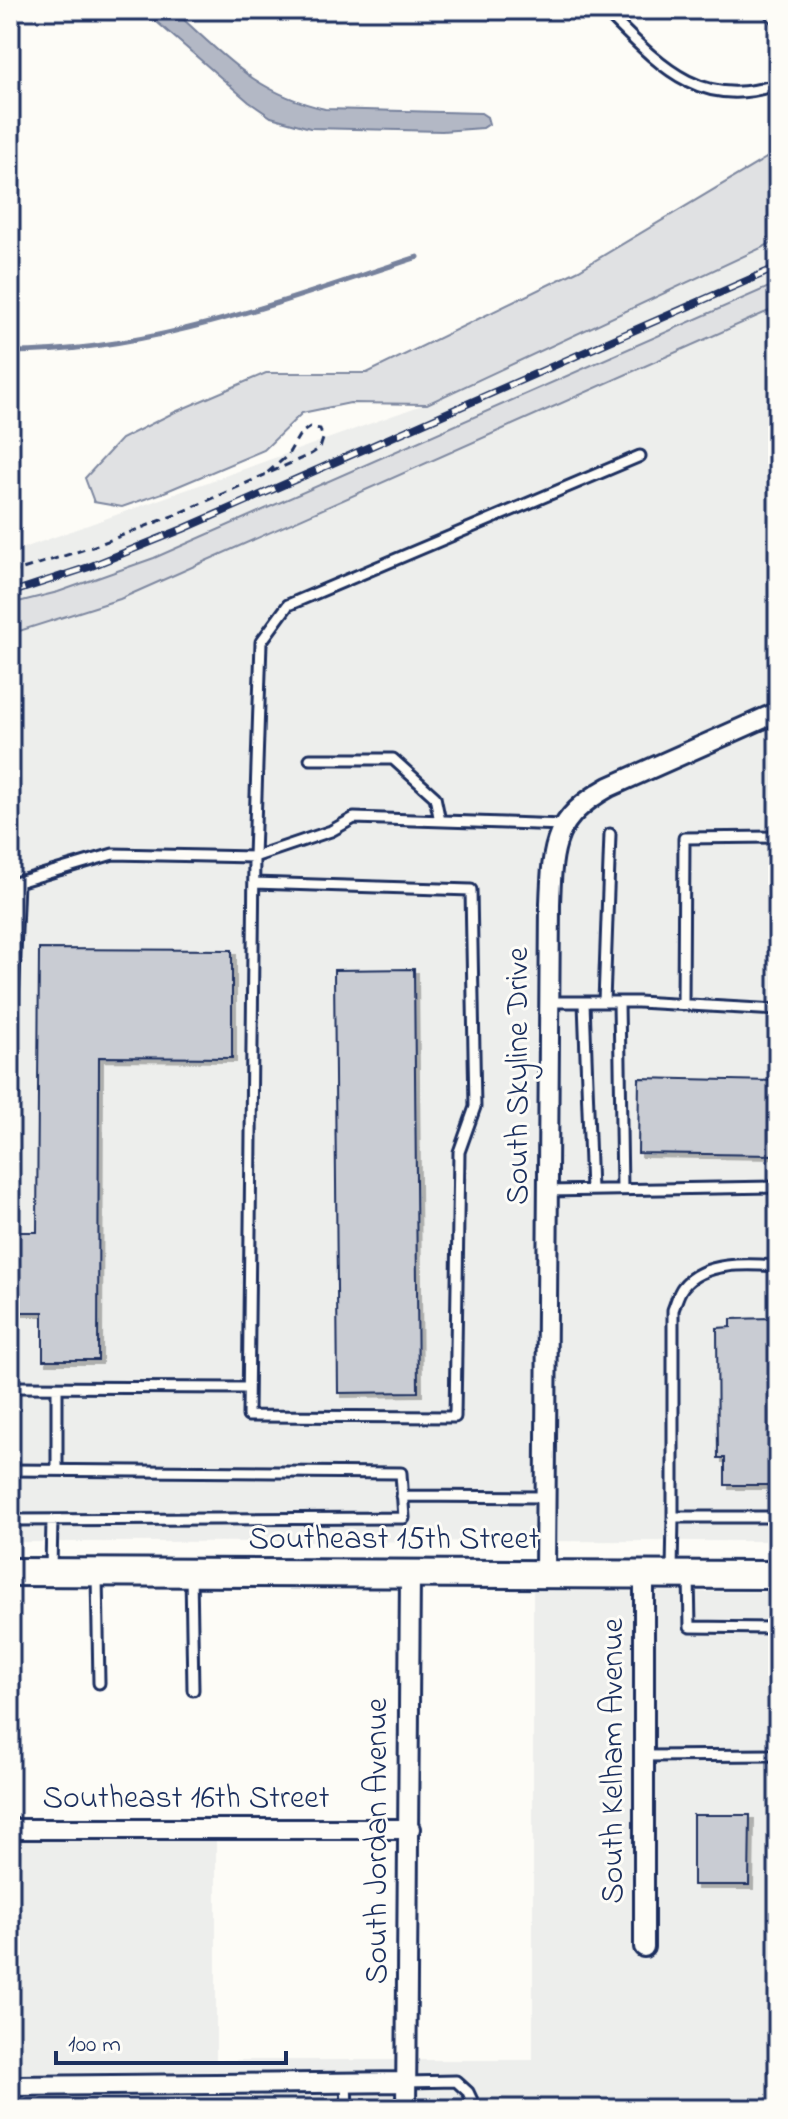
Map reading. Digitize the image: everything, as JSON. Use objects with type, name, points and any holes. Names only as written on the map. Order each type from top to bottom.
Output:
[{"type":"main road","name":"Southeast 15th Street","points":[[10,1572],[778,1575]]},
{"type":"street","name":"South Skyline Drive","points":[[545,1574],[551,870],[556,844],[564,825],[577,808],[609,787],[778,712]]},
{"type":"street","name":"South Jordan Avenue","points":[[406,2109],[410,1574]]},
{"type":"street","name":"South Kelham Avenue","points":[[644,1574],[644,1947]]},
{"type":"street","name":"Southeast 16th Street","points":[[10,1829],[410,1829]]},
{"type":"street","points":[[10,2086],[406,2082]]},
{"type":"lane","points":[[604,10],[655,61],[676,77],[703,89],[734,93],[778,84]]},
{"type":"lane","points":[[767,10],[778,21]]},
{"type":"lane","points":[[254,883],[471,890],[475,1107],[459,1152],[455,1417],[248,1416],[254,857],[261,642],[288,605],[640,456]]},
{"type":"lane","points":[[310,759],[393,759],[435,797],[440,821]]},
{"type":"lane","points":[[10,1076],[18,882],[113,854],[254,857],[331,831],[354,818],[564,825]]},
{"type":"lane","points":[[604,1002],[610,834]]},
{"type":"lane","points":[[683,1005],[684,838],[778,837]]},
{"type":"lane","points":[[550,1002],[619,1002],[778,1010]]},
{"type":"lane","points":[[619,1002],[622,1189]]},
{"type":"lane","points":[[584,1003],[591,1190]]},
{"type":"lane","points":[[548,1191],[778,1187]]},
{"type":"lane","points":[[778,1266],[724,1267],[700,1273],[682,1287],[673,1310],[673,1517],[690,1627],[778,1628]]},
{"type":"lane","points":[[10,1387],[248,1388]]},
{"type":"lane","points":[[57,1388],[57,1470]]},
{"type":"lane","points":[[10,1470],[401,1473],[404,1518],[10,1520]]},
{"type":"lane","points":[[402,1496],[546,1497]]},
{"type":"lane","points":[[673,1517],[778,1517]]},
{"type":"lane","points":[[51,1573],[52,1520]]},
{"type":"lane","points":[[97,1573],[99,1683]]},
{"type":"lane","points":[[191,1573],[193,1690]]},
{"type":"lane","points":[[644,1756],[778,1755]]},
{"type":"lane","points":[[406,2082],[456,2081],[468,2092],[476,2109]]},
{"type":"lane","points":[[346,2082],[347,2109]]},
{"type":"path","points":[[10,573],[92,547],[180,513],[267,473],[320,448],[323,439],[320,429],[310,427],[300,434],[287,456],[267,473]]},
{"type":"shaded area","points":[[143,10],[173,10],[242,71],[301,102],[325,109],[481,113],[487,117],[489,124],[483,128],[442,131],[310,128],[271,117],[249,102]]},
{"type":"shaded area","points":[[778,151],[778,240],[427,404],[350,403],[302,413],[264,450],[122,507],[94,502],[85,478],[121,439],[266,373],[367,373],[579,270]]},
{"type":"shaded area","points":[[778,240],[778,300],[153,558],[58,592],[10,604],[10,553],[436,400]]},
{"type":"shaded area","points":[[778,283],[778,307],[120,599],[10,634],[10,604],[58,592],[154,558]]},
{"type":"shaded area","points":[[778,305],[778,1541],[10,1542],[10,634],[120,599]]},
{"type":"shaded area","points":[[533,1591],[778,1592],[778,2109],[262,2109],[261,2071],[10,2073],[10,1838],[216,1840],[216,2060],[533,2060]]},
{"type":"building","points":[[39,949],[232,950],[232,1058],[99,1057],[98,1360],[43,1360],[43,1312],[16,1312],[17,1232],[37,1232]]},
{"type":"building","points":[[414,969],[418,1392],[338,1393],[334,970]]},
{"type":"building","points":[[639,1078],[778,1081],[778,1155],[638,1153]]},
{"type":"building","points":[[773,1318],[773,1328],[778,1328],[778,1485],[725,1485],[725,1458],[718,1458],[717,1328],[731,1327],[731,1319]]},
{"type":"building","points":[[775,1794],[778,1794],[778,1892],[775,1892]]},
{"type":"building","points":[[693,1815],[750,1815],[749,1885],[693,1885]]},
{"type":"building","points":[[775,1901],[778,1901],[778,1931],[775,1931]]},
{"type":"waterway","points":[[10,352],[63,350],[166,333],[268,306],[418,257]]},
{"type":"railway","points":[[10,593],[89,567],[183,529],[778,267]]}]
